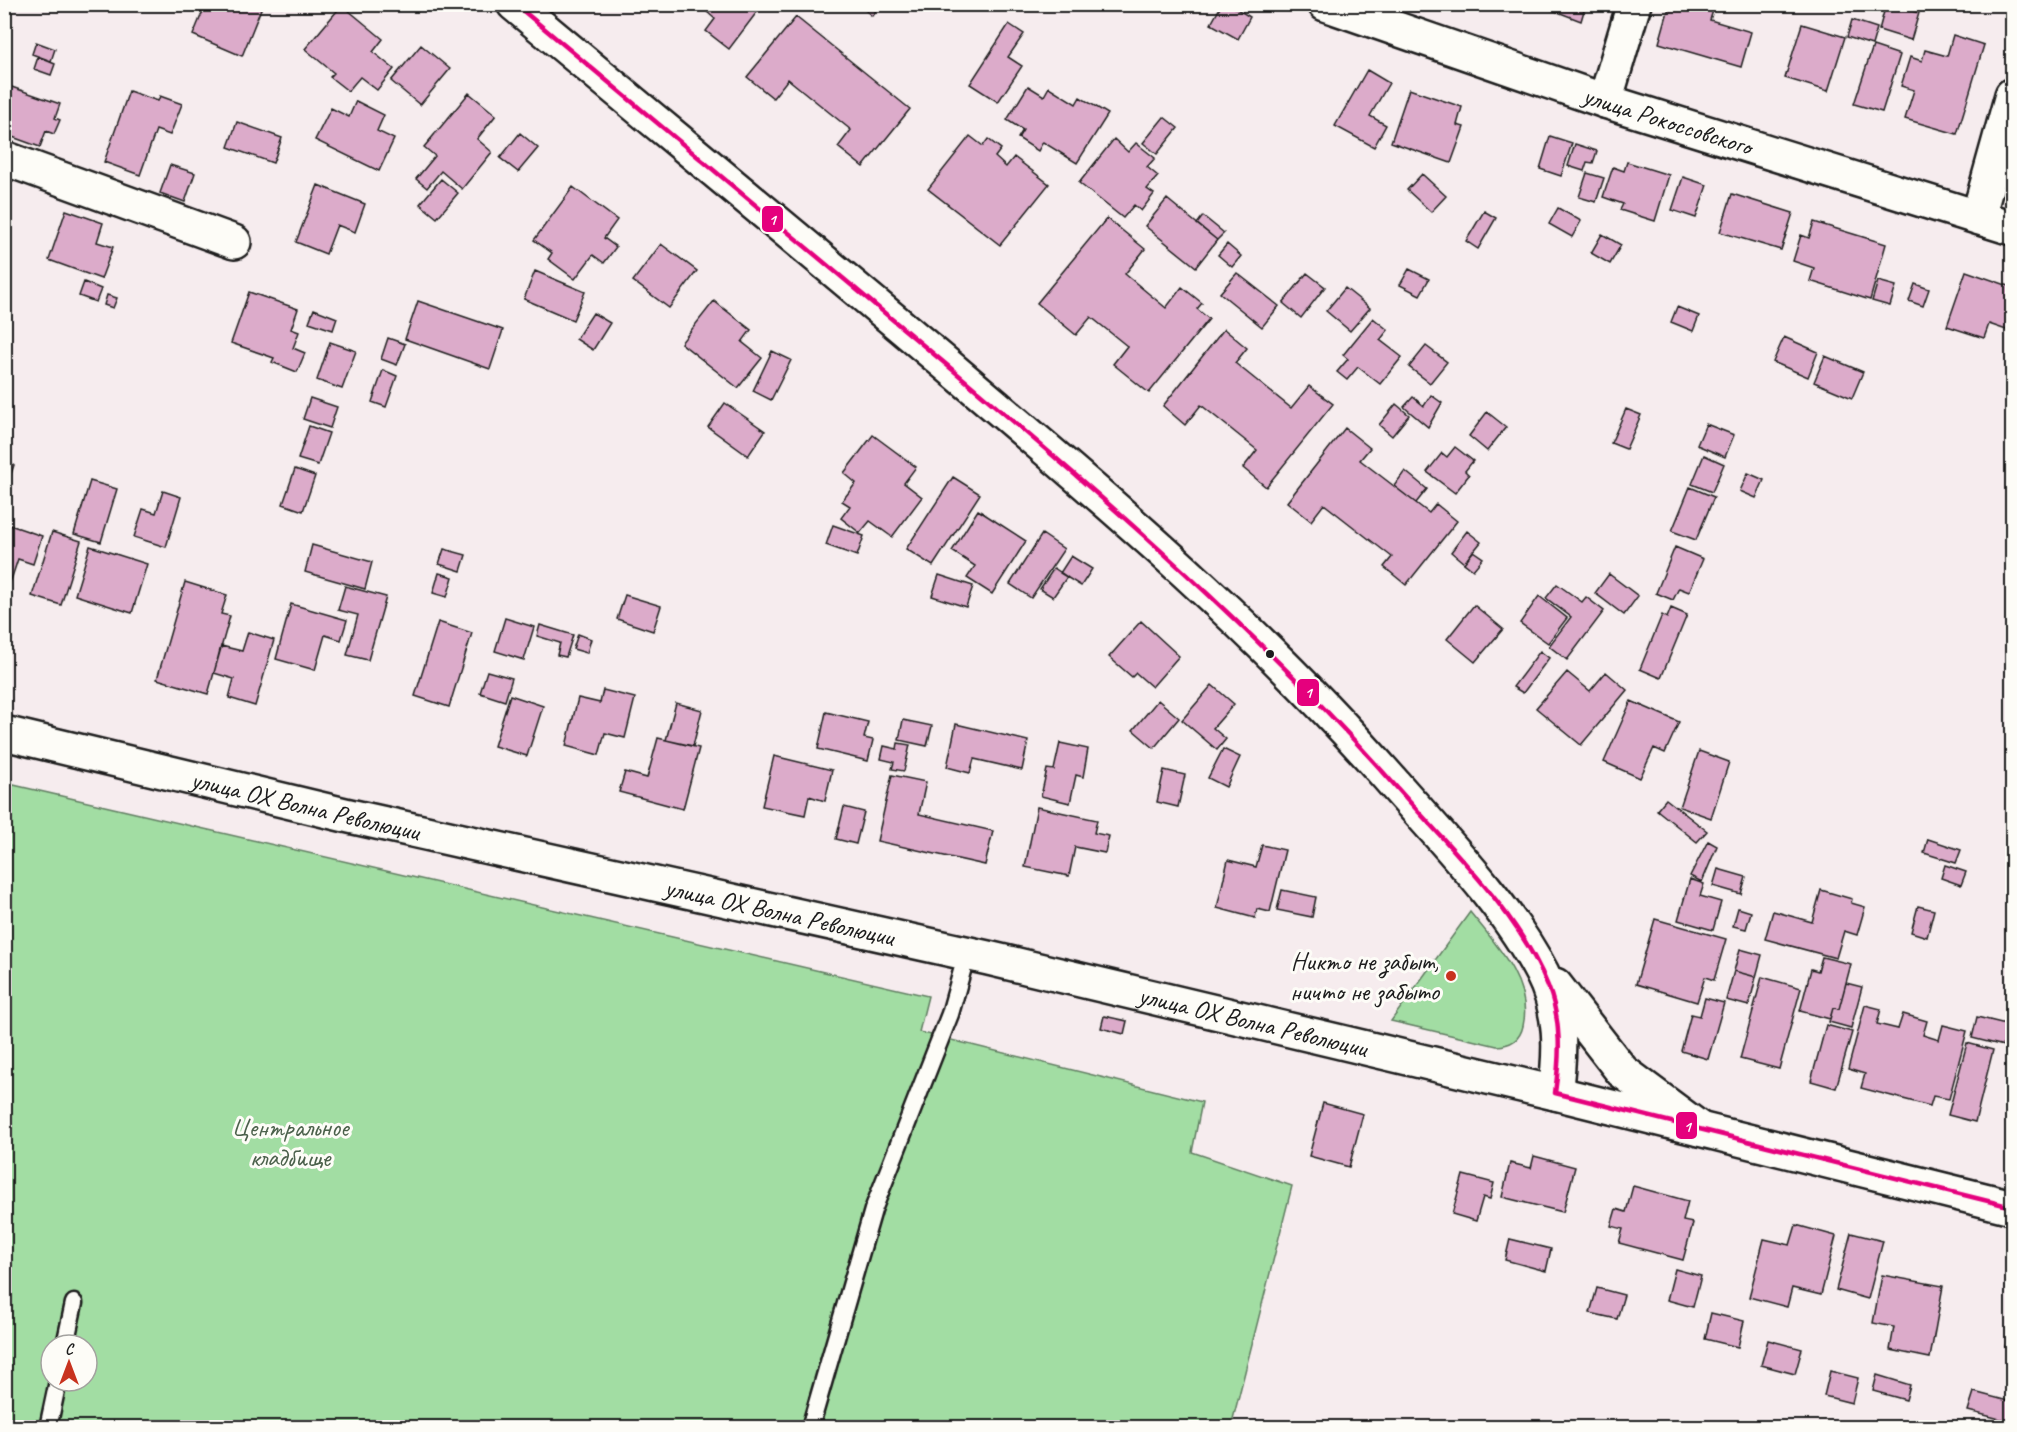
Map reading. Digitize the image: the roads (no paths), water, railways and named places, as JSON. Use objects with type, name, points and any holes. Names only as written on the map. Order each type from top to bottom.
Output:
[{"type":"street","points":[[514,4],[1058,458],[1283,663],[1379,767],[1469,871],[1622,1071],[1702,1130]]},
{"type":"street","name":"улица Рокоссовского","points":[[1325,4],[1605,101],[2013,228]]},
{"type":"street","points":[[1605,101],[1634,4]]},
{"type":"street","points":[[1978,217],[2013,95]]},
{"type":"street","points":[[4,158],[234,242]]},
{"type":"street","name":"улица ОХ Волна Революции","points":[[4,733],[345,815],[967,953],[1556,1093],[2013,1207]]},
{"type":"street","points":[[1524,944],[1542,972],[1556,1009],[1560,1046],[1556,1093]]},
{"type":"lane","points":[[810,1428],[873,1210],[950,1014],[967,953]]},
{"type":"lane","points":[[68,1333],[74,1303]]},
{"type":"lane","points":[[48,1428],[55,1393]]},
{"type":"place","name":"Никто не забыт, ничто не забыто","points":[[1451,976]]},
{"type":"park label","name":"Центральное кладбище","points":[[290,1142]]}]
